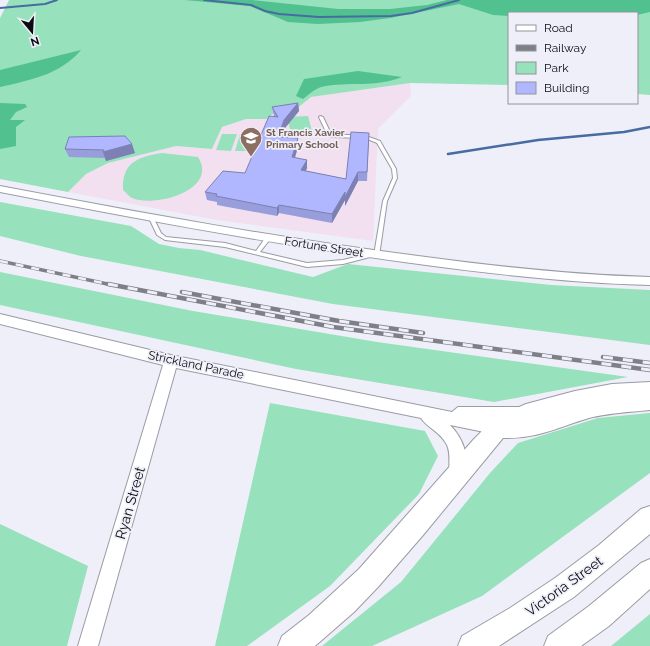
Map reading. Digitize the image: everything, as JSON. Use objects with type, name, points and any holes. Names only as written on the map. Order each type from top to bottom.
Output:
[{"type":"street","name":"Fortune Street","points":[[0,189],[151,218],[375,254],[467,267],[565,278],[650,281]]},
{"type":"street","name":"Strickland Parade","points":[[0,319],[172,361],[499,428],[529,428],[591,409],[650,401]]},
{"type":"street","name":"Ryan Street","points":[[88,646],[172,361]]},
{"type":"street","name":"Strickland Parade","points":[[499,428],[517,417],[601,392],[650,390]]},
{"type":"street","name":"Strickland Parade","points":[[392,406],[474,415],[511,414],[538,410]]},
{"type":"street","points":[[412,410],[434,420],[454,440],[458,451],[459,462],[457,474],[450,485]]},
{"type":"street","points":[[292,646],[352,596],[499,428]]},
{"type":"street","name":"Victoria Street","points":[[472,646],[508,626],[571,584],[650,518]]},
{"type":"street","points":[[558,646],[599,616],[650,572]]},
{"type":"lane","points":[[151,218],[159,234],[165,238],[210,243],[307,265],[343,262],[375,254],[385,201],[395,183],[394,169],[380,142],[366,138],[329,135],[321,117]]},
{"type":"lane","points":[[258,253],[268,238]]},
{"type":"shaded area","name":"St Francis Xavier Primary School","points":[[410,83],[411,96],[378,129],[373,241],[217,220],[68,192],[86,174],[108,163],[176,146],[212,149],[222,127],[246,119],[266,119],[274,113],[296,108],[311,97]]},
{"type":"green space","points":[[9,0],[650,0],[650,95],[638,94],[638,12],[508,12],[508,85],[410,83],[311,97],[296,109],[274,113],[266,119],[246,119],[222,127],[212,149],[176,146],[108,163],[86,174],[68,192],[0,179],[0,18]]},
{"type":"green space","points":[[185,0],[252,0],[338,9],[390,9],[427,5],[447,0],[650,0],[650,12],[638,15],[638,12],[508,12],[508,16],[493,15],[459,4],[390,18],[360,22],[318,24],[288,22],[250,6]]},
{"type":"green space","points":[[81,50],[64,65],[54,71],[33,79],[0,87],[0,70]]},
{"type":"green space","points":[[358,71],[402,77],[382,82],[331,85],[321,87],[303,99],[296,96],[304,79]]},
{"type":"green space","points":[[0,103],[25,104],[27,107],[16,112],[10,120],[25,120],[16,127],[16,146],[0,149]]},
{"type":"green space","points":[[308,116],[312,131],[291,133],[287,117]]},
{"type":"green space","points":[[222,134],[237,134],[231,151],[216,150]]},
{"type":"green space","points":[[240,134],[254,135],[250,151],[235,151]]},
{"type":"green space","points":[[162,153],[198,157],[202,169],[200,179],[182,194],[169,198],[142,200],[131,197],[123,190],[125,173],[129,167],[133,162],[139,159]]},
{"type":"green space","points":[[0,202],[131,226],[159,244],[200,250],[313,277],[348,264],[551,285],[650,290],[650,345],[333,304],[81,256],[0,236]]},
{"type":"green space","points":[[0,272],[193,311],[377,342],[628,377],[494,402],[296,369],[0,305]]},
{"type":"green space","points":[[270,403],[425,431],[438,456],[419,494],[330,586],[247,646],[215,646]]},
{"type":"green space","points":[[650,413],[650,473],[482,596],[372,646],[322,646],[401,582],[490,473],[518,443],[598,418]]},
{"type":"green space","points":[[0,524],[88,566],[67,646],[0,646]]},
{"type":"green space","points":[[650,614],[650,646],[611,646]]},
{"type":"building","points":[[298,103],[284,120],[278,137],[298,138],[292,157],[307,160],[301,170],[346,179],[351,132],[369,133],[367,172],[358,172],[345,197],[345,192],[332,214],[279,205],[277,208],[216,196],[217,194],[205,192],[223,171],[245,173],[269,116],[278,117],[272,107]]},
{"type":"building","points":[[125,136],[132,144],[103,152],[104,150],[65,149],[69,137]]},
{"type":"waterway","points":[[0,8],[45,4],[57,0]]},
{"type":"waterway","points":[[204,0],[251,5],[265,11],[279,14],[319,17],[391,16],[412,13],[459,0]]},
{"type":"waterway","points":[[448,154],[538,140],[624,132],[650,127]]},
{"type":"railway","points":[[0,261],[112,285]]},
{"type":"railway","points":[[108,284],[333,327],[650,370]]},
{"type":"railway","points":[[182,292],[339,321],[423,333]]},
{"type":"railway","points":[[603,357],[650,363]]},
{"type":"place","name":"St Francis Xavier Primary School","points":[[251,158]]}]
